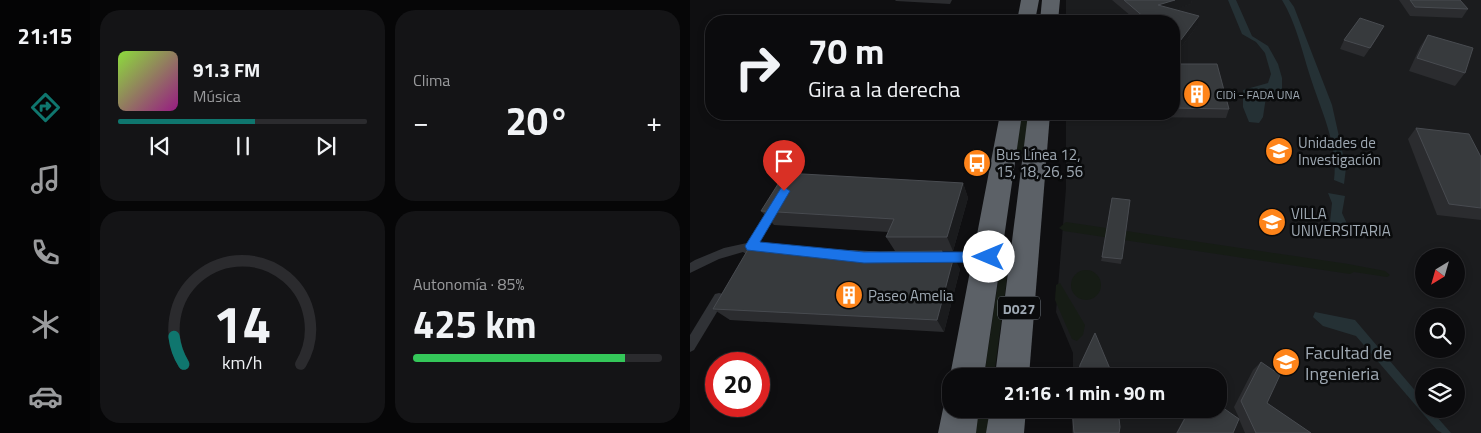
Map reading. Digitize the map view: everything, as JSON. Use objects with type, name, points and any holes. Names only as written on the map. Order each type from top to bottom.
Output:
[{"type":"highway","points":[[1027,15],[1030,0]]},
{"type":"highway","points":[[1050,15],[1051,0]]},
{"type":"highway","points":[[989,257],[994,212],[1010,120]]},
{"type":"highway","name":"D027","points":[[1013,368],[1039,120]]},
{"type":"highway","name":"D027","points":[[968,368],[989,257]]},
{"type":"highway","points":[[957,433],[960,418]]},
{"type":"highway","points":[[1005,433],[1007,418]]},
{"type":"lane","points":[[741,263],[780,199]]},
{"type":"lane","points":[[690,268],[728,251],[751,246],[770,248]]},
{"type":"lane","points":[[931,257],[1022,257],[1021,266],[1024,269]]},
{"type":"lane","points":[[690,346],[725,288]]},
{"type":"shaded area","name":"VILLA UNIVERSITARIA","points":[[1066,0],[1481,0],[1481,433],[1072,433],[1072,418],[1227,418],[1227,368],[1073,368],[1073,353],[1056,312],[1066,188],[1066,120],[1180,120],[1180,15],[1066,15]]},
{"type":"shaded area","points":[[1228,0],[1236,0],[1252,36],[1268,46],[1278,64],[1282,78],[1282,92],[1266,97],[1263,117],[1259,123],[1249,122],[1243,107],[1243,90],[1268,83],[1271,74],[1265,53],[1256,42],[1242,34]]},
{"type":"shaded area","points":[[1282,0],[1289,0],[1294,7],[1332,105],[1346,168],[1344,184],[1334,180],[1334,154],[1328,127],[1295,28]]},
{"type":"shaded area","points":[[1020,120],[1028,120],[1023,159],[1017,161],[1015,159]]},
{"type":"shaded area","points":[[1328,193],[1345,196],[1342,213],[1348,226],[1330,222],[1332,203]]},
{"type":"shaded area","points":[[1066,222],[1348,264],[1385,271],[1390,275],[1387,277],[1354,272],[1350,274],[1064,231],[1059,228]]},
{"type":"shaded area","points":[[1002,255],[1010,255],[995,368],[985,368]]},
{"type":"shaded area","points":[[1086,270],[1097,274],[1101,285],[1097,296],[1086,300],[1075,296],[1071,285],[1075,274]]},
{"type":"shaded area","points":[[1060,283],[1085,325],[1083,335],[1077,341],[1072,339],[1055,300],[1056,285]]},
{"type":"shaded area","points":[[1315,312],[1355,320],[1415,390],[1415,404],[1356,336],[1323,326],[1313,317]]},
{"type":"shaded area","points":[[978,418],[989,418],[987,433],[975,433]]},
{"type":"shaded area","points":[[1427,418],[1438,418],[1451,433],[1442,433]]},
{"type":"building","points":[[1124,0],[1175,0],[1158,5],[1199,16],[1180,41],[1180,15],[1142,15]]},
{"type":"building","points":[[1410,0],[1460,0],[1468,9],[1415,7]]},
{"type":"building","points":[[1360,18],[1384,26],[1370,48],[1344,40]]},
{"type":"building","points":[[1428,35],[1473,48],[1465,73],[1417,58]]},
{"type":"building","name":"CIDi - FADA UNA","points":[[1180,64],[1217,64],[1229,109],[1180,108]]},
{"type":"building","points":[[1416,128],[1469,134],[1481,157],[1481,208],[1449,204]]},
{"type":"building","name":"Paseo Amelia","points":[[785,173],[963,183],[947,237],[886,237],[894,219],[761,211]]},
{"type":"building","points":[[1112,198],[1130,200],[1122,259],[1102,257]]},
{"type":"building","name":"Paseo Amelia","points":[[750,246],[880,252],[942,251],[941,255],[954,256],[937,320],[713,309]]},
{"type":"building","points":[[1095,333],[1110,368],[1079,368]]},
{"type":"building","points":[[1261,362],[1280,375],[1267,403],[1311,433],[1256,433],[1241,401]]},
{"type":"building","points":[[1227,411],[1239,419],[1233,433],[1177,433],[1185,418],[1227,418]]},
{"type":"building","points":[[1073,418],[1119,418],[1119,433],[1074,433]]},
{"type":"place","name":"CIDi - FADA UNA","points":[[1197,94]]},
{"type":"place","name":"Unidades de Investigación","points":[[1279,151]]},
{"type":"place","name":"Bus Línea 12, 15, 18, 26, 56","points":[[977,163]]},
{"type":"place","name":"VILLA UNIVERSITARIA","points":[[1272,222]]},
{"type":"place","name":"Paseo Amelia","points":[[849,295]]},
{"type":"place","name":"Facultad de Ingenieria","points":[[1286,362]]},
{"type":"route","points":[[784,191],[751,246],[864,258],[989,257]]}]
